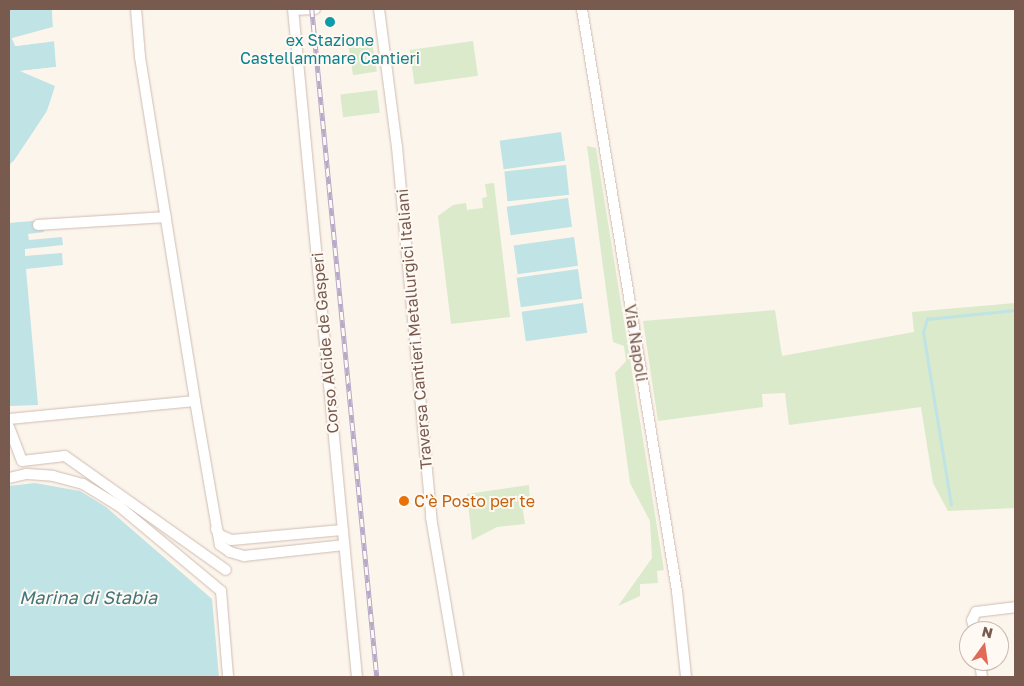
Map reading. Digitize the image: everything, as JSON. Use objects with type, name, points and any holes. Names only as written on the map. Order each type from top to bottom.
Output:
[{"type":"street","points":[[136,9],[166,217],[215,526],[220,545],[230,552],[244,556],[344,545]]},
{"type":"street","points":[[293,9],[315,9]]},
{"type":"street","name":"Corso Alcide de Gasperi","points":[[293,9],[357,677]]},
{"type":"street","name":"Traversa Cantieri Metallurgici Italiani","points":[[379,9],[397,147],[431,517],[458,677]]},
{"type":"street","name":"Via Napoli","points":[[582,9],[677,590],[686,677]]},
{"type":"street","points":[[38,225],[166,217]]},
{"type":"street","points":[[9,419],[195,401]]},
{"type":"street","points":[[9,427],[22,461],[65,456],[226,570]]},
{"type":"street","points":[[9,478],[27,474],[44,475],[82,484],[119,506],[220,591],[228,677]]},
{"type":"street","points":[[215,526],[220,536],[231,540],[343,530]]},
{"type":"street","points":[[305,534],[307,549]]},
{"type":"street","points":[[263,538],[263,553]]},
{"type":"street","points":[[972,621],[976,612],[1015,607]]},
{"type":"green space","points":[[371,35],[377,72],[353,75],[347,39]]},
{"type":"green space","points":[[473,41],[478,76],[414,85],[410,50]]},
{"type":"green space","points":[[377,90],[380,113],[343,117],[340,95]]},
{"type":"green space","points":[[587,146],[596,148],[664,570],[657,571],[658,583],[640,584],[640,596],[618,606],[652,558],[650,521],[630,483],[615,373],[626,361],[624,346],[613,342]]},
{"type":"green space","points":[[494,183],[510,317],[451,324],[438,216],[453,205],[466,203],[467,210],[483,208],[482,198],[487,197],[485,184]]},
{"type":"green space","points":[[1015,303],[1015,508],[948,511],[933,483],[921,407],[789,425],[785,393],[762,394],[763,407],[658,421],[643,321],[775,310],[782,356],[914,332],[912,312]]},
{"type":"green space","points":[[529,485],[530,504],[522,505],[525,524],[497,527],[472,540],[467,494]]},
{"type":"water","points":[[9,9],[52,9],[53,27],[12,39],[16,46],[54,41],[56,67],[21,71],[56,86],[47,111],[18,157],[9,165]]},
{"type":"water","points":[[561,132],[565,161],[504,169],[500,141]]},
{"type":"water","points":[[566,165],[569,195],[507,201],[504,171]]},
{"type":"water","points":[[568,198],[572,227],[511,235],[507,207]]},
{"type":"water","points":[[43,220],[44,232],[28,234],[29,240],[62,237],[63,245],[25,249],[25,256],[62,253],[63,265],[26,269],[38,405],[9,406],[9,223]]},
{"type":"water","points":[[574,237],[578,266],[518,274],[514,245]]},
{"type":"water","points":[[578,269],[582,299],[521,307],[517,278]]},
{"type":"water","points":[[583,303],[587,333],[526,341],[522,312]]},
{"type":"water","name":"Marina di Stabia","points":[[35,483],[80,491],[106,507],[212,599],[219,677],[9,677],[9,486]]},
{"type":"pier","points":[[52,9],[55,29],[15,40],[17,43],[57,41],[15,46],[12,38],[53,27]]},
{"type":"pier","points":[[59,67],[29,73],[58,86],[49,113],[20,159],[9,168],[47,111],[55,86],[20,71]]},
{"type":"waterway","points":[[951,505],[923,332],[927,319],[1015,310]]},
{"type":"railway","points":[[312,9],[377,677]]},
{"type":"place","name":"ex Stazione Castellammare Cantieri","points":[[330,22]]},
{"type":"place","name":"C'è Posto per te","points":[[404,501]]}]
